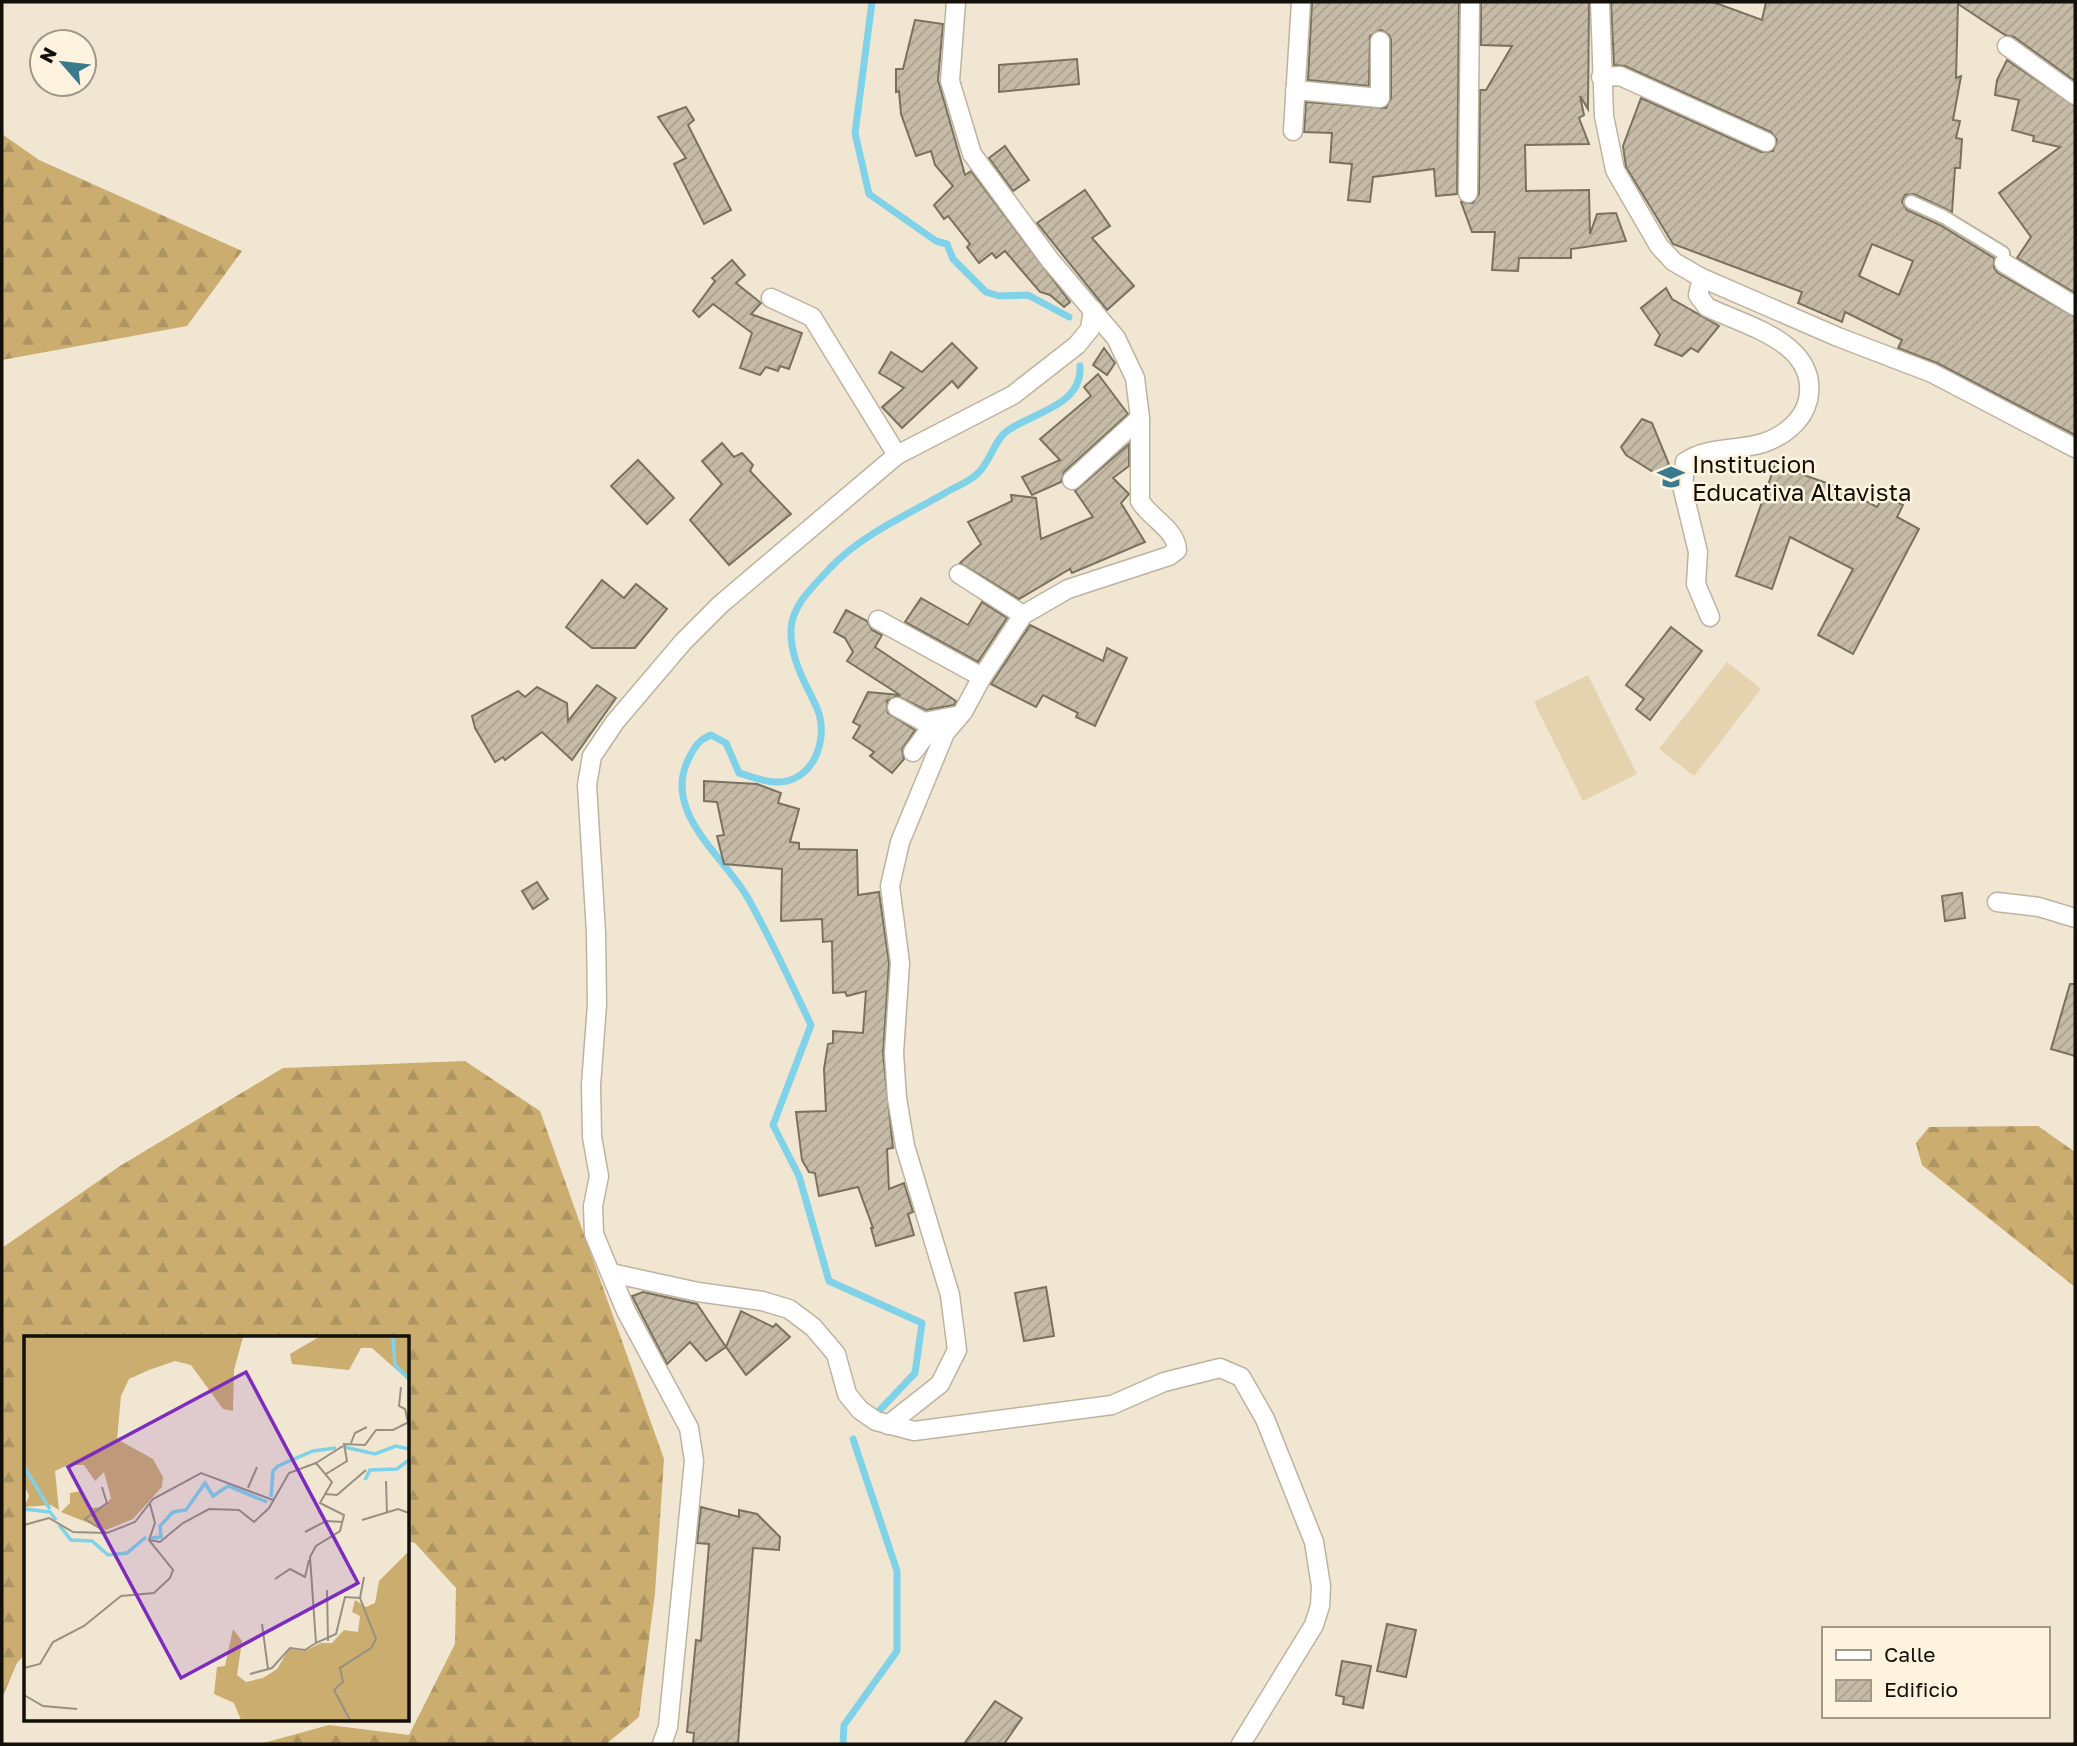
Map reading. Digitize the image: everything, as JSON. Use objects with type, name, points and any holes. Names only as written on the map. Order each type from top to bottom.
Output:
[{"type":"street","points":[[888,1425],[940,1384],[957,1350],[950,1295],[905,1146],[897,1098],[894,1053],[900,963],[890,887],[900,842],[945,733],[960,715],[1023,615],[1068,589],[1169,556],[1177,550],[1173,536],[1140,501],[1140,418],[1135,378],[1116,338],[1050,260],[972,154],[950,81],[956,2]]},
{"type":"street","points":[[1293,131],[1301,2]]},
{"type":"street","points":[[1468,193],[1470,2]]},
{"type":"street","points":[[1600,2],[1604,116],[1615,170],[1659,246],[1674,262],[1702,278],[1838,337],[1932,373],[2075,447]]},
{"type":"street","points":[[1295,90],[1380,98],[1380,41]]},
{"type":"street","points":[[2007,46],[2075,95]]},
{"type":"street","points":[[1601,77],[1620,76],[1766,142]]},
{"type":"street","points":[[1911,202],[1944,217],[2075,306]]},
{"type":"street","points":[[1702,278],[1698,295],[1707,307],[1790,347],[1804,362],[1810,382],[1805,409],[1785,432],[1761,444],[1704,453],[1685,462],[1683,490],[1698,552],[1696,584],[1710,617]]},
{"type":"street","points":[[771,298],[812,317],[897,456]]},
{"type":"street","points":[[662,1744],[669,1713],[694,1461],[689,1429],[626,1311],[594,1234],[593,1206],[599,1176],[592,1138],[591,1084],[597,1004],[587,785],[592,756],[615,722],[683,642],[721,604],[897,456],[1013,395],[1084,338],[1093,310]]},
{"type":"street","points":[[1072,480],[1140,418]]},
{"type":"street","points":[[959,574],[1023,615]]},
{"type":"street","points":[[878,620],[982,677]]},
{"type":"street","points":[[897,707],[924,722],[960,715]]},
{"type":"street","points":[[913,752],[937,720]]},
{"type":"street","points":[[1997,902],[2052,910],[2075,918]]},
{"type":"street","points":[[611,1273],[698,1292],[762,1301],[789,1309],[813,1327],[836,1354],[847,1394],[860,1410],[888,1425],[914,1431],[1112,1405],[1164,1382],[1220,1368],[1241,1377],[1265,1419],[1314,1542],[1321,1586],[1320,1605],[1314,1625],[1241,1744]]},
{"type":"green space","points":[[2,134],[39,160],[242,251],[187,326],[2,360]]},
{"type":"green space","points":[[465,1061],[540,1111],[664,1459],[655,1593],[639,1717],[606,1744],[260,1744],[329,1725],[409,1735],[455,1644],[456,1588],[415,1543],[410,1542],[410,1336],[24,1336],[24,1655],[17,1663],[2,1698],[2,1248],[120,1166],[283,1068]]},
{"type":"green space","points":[[2038,1126],[2075,1152],[2075,1287],[1922,1165],[1916,1143],[1929,1127]]},
{"type":"shaded area","points":[[1727,662],[1761,689],[1694,776],[1659,749]]},
{"type":"shaded area","points":[[1588,675],[1637,774],[1583,801],[1534,702]]},
{"type":"building","points":[[1312,2],[1459,2],[1457,194],[1436,196],[1434,169],[1373,177],[1370,202],[1348,200],[1352,164],[1330,162],[1332,133],[1304,132],[1306,102],[1386,108],[1391,98],[1391,40],[1389,35],[1381,30],[1370,36],[1369,86],[1308,80]]},
{"type":"building","points":[[1481,2],[1589,2],[1588,109],[1580,96],[1584,115],[1579,118],[1589,144],[1525,145],[1526,191],[1589,190],[1590,234],[1597,214],[1616,213],[1626,241],[1571,249],[1571,258],[1519,258],[1518,271],[1492,270],[1495,232],[1472,232],[1461,202],[1473,203],[1479,194],[1480,90],[1486,90],[1512,46],[1481,45]]},
{"type":"building","points":[[1611,2],[1713,2],[1762,20],[1766,2],[2075,2],[2075,81],[2014,37],[2005,35],[1958,4],[1956,78],[1961,76],[1953,120],[1960,121],[1956,138],[1962,139],[1960,168],[1955,168],[1952,212],[1914,194],[1905,195],[1902,202],[1907,210],[1940,225],[1994,258],[1994,268],[1998,273],[2075,317],[2075,435],[1937,363],[1898,348],[1902,340],[1845,312],[1842,322],[1798,303],[1802,292],[1673,244],[1626,167],[1623,146],[1641,98],[1761,152],[1773,151],[1777,140],[1771,132],[1625,66],[1614,65]],"holes":[[[1872,244],[1913,261],[1899,295],[1859,276]]]},
{"type":"building","points":[[915,20],[943,24],[938,80],[965,175],[971,171],[1070,302],[1064,307],[1050,295],[1040,292],[1005,251],[996,258],[992,253],[979,263],[967,247],[970,244],[948,216],[944,219],[934,205],[953,186],[935,165],[931,151],[916,156],[901,114],[899,91],[896,92],[896,69],[903,69]]},
{"type":"building","points":[[1077,59],[1079,84],[999,92],[999,65]]},
{"type":"building","points":[[2007,60],[2075,106],[2075,293],[2017,258],[2031,237],[1999,193],[2060,147],[2033,141],[2034,136],[2012,130],[2019,100],[1995,95],[1997,80]]},
{"type":"building","points":[[686,107],[694,120],[688,125],[731,210],[704,224],[674,164],[686,158],[658,117]]},
{"type":"building","points":[[1005,146],[1029,180],[1013,191],[989,158]]},
{"type":"building","points":[[1085,190],[1110,226],[1092,238],[1134,286],[1107,310],[1037,223]]},
{"type":"building","points":[[732,260],[745,275],[736,283],[761,303],[751,314],[802,333],[789,369],[780,366],[778,371],[766,367],[760,375],[740,368],[752,333],[713,304],[699,317],[693,311],[715,281],[712,278]]},
{"type":"building","points":[[1666,288],[1672,299],[1719,326],[1698,352],[1691,348],[1682,356],[1655,345],[1660,335],[1641,308]]},
{"type":"building","points":[[952,343],[977,368],[958,388],[952,381],[902,428],[882,407],[904,388],[879,373],[891,352],[922,372]]},
{"type":"building","points":[[1104,348],[1115,363],[1107,375],[1093,365]]},
{"type":"building","points":[[1098,374],[1128,414],[1064,472],[1061,482],[1032,495],[1022,477],[1060,460],[1040,439],[1091,396],[1084,387]]},
{"type":"building","points":[[1642,419],[1652,423],[1673,474],[1658,475],[1626,455],[1621,447]]},
{"type":"building","points":[[722,443],[734,457],[742,453],[753,465],[750,471],[791,514],[729,565],[690,520],[722,484],[702,461]]},
{"type":"building","points":[[1129,444],[1129,466],[1113,478],[1129,494],[1121,503],[1145,542],[1072,573],[1070,569],[1019,599],[960,563],[981,544],[968,522],[1012,501],[1011,495],[1036,498],[1041,539],[1093,517],[1075,491]]},
{"type":"building","points":[[638,460],[674,498],[647,524],[611,486]]},
{"type":"building","points":[[1775,465],[1838,487],[1877,507],[1884,495],[1903,505],[1897,517],[1919,529],[1853,654],[1818,635],[1853,569],[1790,537],[1772,589],[1736,576]]},
{"type":"building","points":[[602,580],[624,598],[636,584],[667,609],[635,648],[592,648],[566,627]]},
{"type":"building","points":[[921,598],[968,625],[982,602],[1007,618],[978,662],[905,622]]},
{"type":"building","points":[[846,610],[867,621],[872,630],[882,635],[875,647],[956,701],[954,705],[926,710],[897,696],[887,701],[888,713],[915,730],[902,750],[904,759],[892,773],[870,756],[874,752],[853,738],[860,726],[853,722],[868,692],[900,695],[847,661],[853,652],[845,638],[834,632]]},
{"type":"building","points":[[1030,625],[1103,661],[1107,648],[1127,658],[1095,726],[1076,717],[1078,713],[1043,695],[1036,707],[991,684]]},
{"type":"building","points":[[1671,627],[1702,651],[1650,720],[1636,709],[1644,699],[1626,685]]},
{"type":"building","points":[[597,685],[616,698],[572,760],[542,732],[505,760],[503,757],[495,762],[475,728],[472,716],[518,691],[525,697],[537,687],[567,703],[568,721]]},
{"type":"building","points":[[704,781],[757,784],[781,793],[778,803],[799,809],[790,842],[799,843],[799,849],[857,850],[858,895],[879,892],[889,963],[883,1054],[893,1148],[887,1149],[889,1189],[904,1183],[913,1212],[908,1214],[914,1235],[876,1246],[873,1228],[858,1187],[819,1196],[815,1173],[809,1172],[802,1160],[796,1112],[826,1111],[824,1069],[828,1044],[833,1043],[833,1031],[863,1033],[866,991],[847,996],[845,992],[833,993],[832,941],[823,942],[822,919],[781,921],[782,869],[724,864],[717,836],[724,835],[717,802],[704,801]]},
{"type":"building","points":[[537,882],[548,899],[533,909],[522,891]]},
{"type":"building","points":[[1962,893],[1965,918],[1945,921],[1942,896]]},
{"type":"building","points":[[2070,984],[2075,984],[2075,1056],[2051,1049]]},
{"type":"building","points":[[1046,1287],[1054,1336],[1024,1341],[1015,1293]]},
{"type":"building","points":[[643,1292],[697,1304],[726,1347],[706,1361],[690,1342],[667,1364],[632,1296]]},
{"type":"building","points":[[741,1311],[773,1327],[776,1324],[790,1337],[746,1375],[726,1347]]},
{"type":"building","points":[[701,1507],[739,1517],[739,1510],[757,1514],[780,1537],[779,1550],[753,1548],[738,1744],[693,1744],[694,1733],[687,1732],[696,1640],[701,1641],[709,1544],[697,1543]]},
{"type":"building","points":[[1387,1624],[1416,1630],[1406,1677],[1377,1671]]},
{"type":"building","points":[[1342,1661],[1371,1666],[1363,1708],[1343,1704],[1344,1697],[1336,1695]]},
{"type":"building","points":[[995,1701],[1022,1718],[1004,1744],[964,1744]]},
{"type":"waterway","points":[[872,2],[855,133],[869,194],[936,241],[947,244],[953,259],[986,292],[999,296],[1028,295],[1069,317]]},
{"type":"waterway","points":[[879,1411],[915,1373],[922,1323],[829,1281],[799,1176],[773,1125],[811,1025],[749,900],[699,833],[689,815],[683,796],[683,777],[696,746],[711,735],[726,743],[739,773],[775,782],[788,781],[808,768],[815,757],[821,733],[817,708],[799,670],[791,640],[793,620],[800,603],[830,568],[856,545],[974,477],[1007,431],[1055,406],[1074,390],[1079,379],[1080,366]]},
{"type":"waterway","points":[[843,1744],[844,1725],[897,1651],[897,1571],[853,1439]]},
{"type":"place","name":"Institucion Educativa Altavista","points":[[1671,477]]}]
